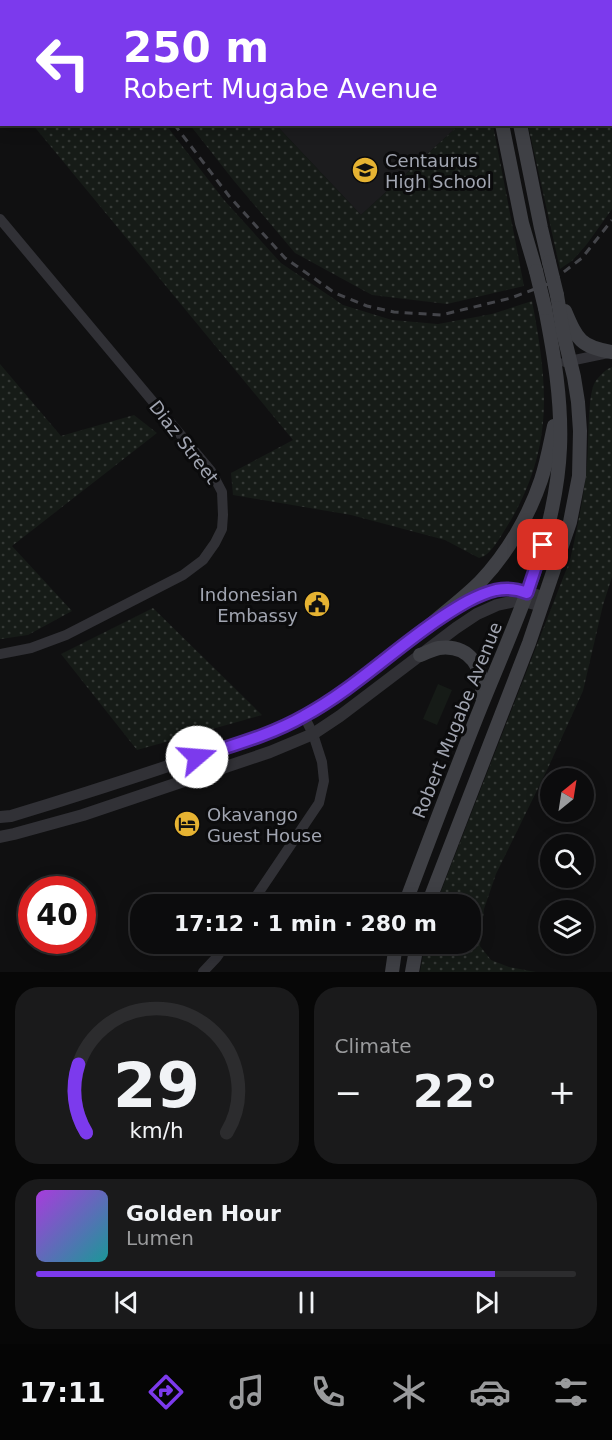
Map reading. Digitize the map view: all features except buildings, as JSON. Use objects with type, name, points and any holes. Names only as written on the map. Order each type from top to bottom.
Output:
[{"type":"main road","name":"Robert Mugabe Avenue","points":[[409,894],[481,705],[526,597],[543,545],[555,495],[560,447],[560,406],[555,364],[545,308],[522,223],[502,126]]},
{"type":"main road","name":"Robert Mugabe Avenue","points":[[432,894],[529,643],[570,522],[579,476],[578,402],[558,297],[520,126]]},
{"type":"main road","points":[[558,297],[580,340],[593,348],[612,352]]},
{"type":"main road","points":[[428,627],[480,582],[516,533],[541,481],[560,406]]},
{"type":"main road","points":[[420,655],[438,648],[455,649],[467,654],[482,674],[481,705]]},
{"type":"main road","points":[[392,972],[395,954]]},
{"type":"main road","points":[[412,972],[415,954]]},
{"type":"street","name":"Diaz Street","points":[[0,219],[211,471],[222,492],[223,515],[222,529],[215,543],[203,560],[183,575],[66,635],[31,648],[0,654]]},
{"type":"street","points":[[555,364],[612,352]]},
{"type":"street","points":[[0,818],[104,788],[285,726],[331,700],[428,627],[466,602],[487,593],[513,589],[526,597],[543,602]]},
{"type":"street","points":[[0,837],[83,815],[138,795],[248,761],[313,734],[467,620],[501,603],[526,597]]},
{"type":"street","points":[[258,894],[319,803],[324,781],[322,762],[313,734],[304,716]]},
{"type":"street","points":[[203,972],[219,954]]},
{"type":"shaded area","points":[[34,126],[167,126],[224,200],[281,263],[343,305],[392,320],[438,324],[492,314],[532,301],[544,387],[541,440],[535,466],[525,492],[497,543],[485,555],[479,558],[445,540],[351,515],[233,495],[231,473],[293,440]]},
{"type":"shaded area","points":[[191,126],[277,126],[361,215],[458,126],[493,126],[524,286],[447,304],[372,295],[295,253]]},
{"type":"shaded area","name":"Centaurus High School","points":[[277,126],[458,126],[361,215]]},
{"type":"shaded area","points":[[528,126],[612,126],[612,209],[587,244],[573,260],[560,269]]},
{"type":"shaded area","points":[[0,364],[61,436],[134,415],[157,433],[12,546],[72,611],[28,635],[1,639],[0,639]]},
{"type":"shaded area","points":[[612,367],[612,577],[603,605],[583,691],[548,768],[540,768],[540,784],[496,874],[484,909],[481,937],[481,894],[440,894],[570,560],[586,476],[592,389],[598,377]]},
{"type":"shaded area","points":[[153,608],[262,715],[137,750],[61,654]]},
{"type":"shaded area","points":[[438,684],[452,690],[437,725],[423,719]]},
{"type":"shaded area","points":[[481,947],[491,960],[509,967],[536,972],[420,972],[423,954],[481,954]]},
{"type":"railway","points":[[176,126],[229,196],[285,258],[335,293],[367,306],[394,312],[441,315],[511,298],[548,284],[582,258],[612,220]]},
{"type":"place","name":"Centaurus High School","points":[[365,170]]},
{"type":"place","name":"Indonesian Embassy","points":[[317,604]]},
{"type":"place","name":"Okavango Guest House","points":[[187,824]]},
{"type":"route","points":[[197,757],[285,726],[304,716],[331,700],[428,627],[466,602],[497,590],[513,589],[527,593],[543,545]]}]
